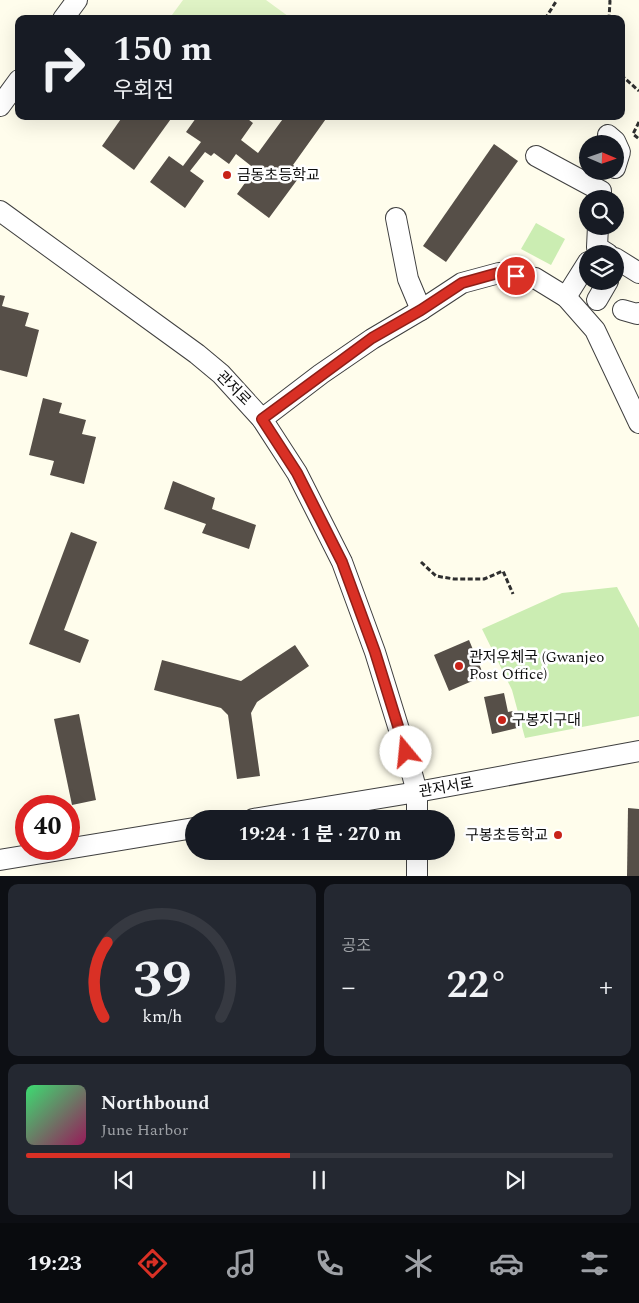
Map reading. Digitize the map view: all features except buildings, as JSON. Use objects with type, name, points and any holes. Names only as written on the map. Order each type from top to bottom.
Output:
[{"type":"street","points":[[66,15],[77,0]]},
{"type":"street","points":[[0,106],[15,85]]},
{"type":"street","points":[[536,156],[593,190]]},
{"type":"street","name":"관저로","points":[[0,211],[197,354],[221,374],[262,419],[297,473],[342,562],[375,652],[417,792],[417,810]]},
{"type":"street","points":[[396,218],[408,279],[421,310]]},
{"type":"street","points":[[624,266],[639,273]]},
{"type":"street","points":[[262,419],[372,338],[421,310],[462,283],[498,273],[535,278],[566,297],[595,330],[639,423]]},
{"type":"street","points":[[566,297],[579,284]]},
{"type":"street","points":[[598,300],[603,290]]},
{"type":"street","name":"관저서로","points":[[308,810],[639,751]]},
{"type":"street","points":[[0,860],[185,829]]},
{"type":"street","points":[[417,860],[417,876]]},
{"type":"path","points":[[548,15],[557,0]]},
{"type":"path","points":[[609,0],[609,15]]},
{"type":"path","points":[[625,79],[639,91]]},
{"type":"path","points":[[639,122],[633,134],[639,139]]},
{"type":"path","points":[[421,562],[436,576],[454,579],[484,579],[503,571],[512,594]]},
{"type":"green space","points":[[183,0],[266,0],[287,15],[172,15]]},
{"type":"green space","points":[[536,223],[565,239],[551,265],[521,249]]},
{"type":"green space","points":[[617,587],[639,628],[639,716],[525,738],[512,690],[482,629],[562,593]]},
{"type":"place","name":"금동초등학교","points":[[227,175]]},
{"type":"place","name":"관저우체국 (Gwanjeo Post Office)","points":[[459,666]]},
{"type":"place","name":"구봉지구대","points":[[502,720]]},
{"type":"place","name":"구봉초등학교","points":[[558,835]]},
{"type":"route","points":[[406,752],[375,652],[342,562],[297,473],[262,419],[372,338],[421,310],[462,283],[498,273],[516,276]]}]
